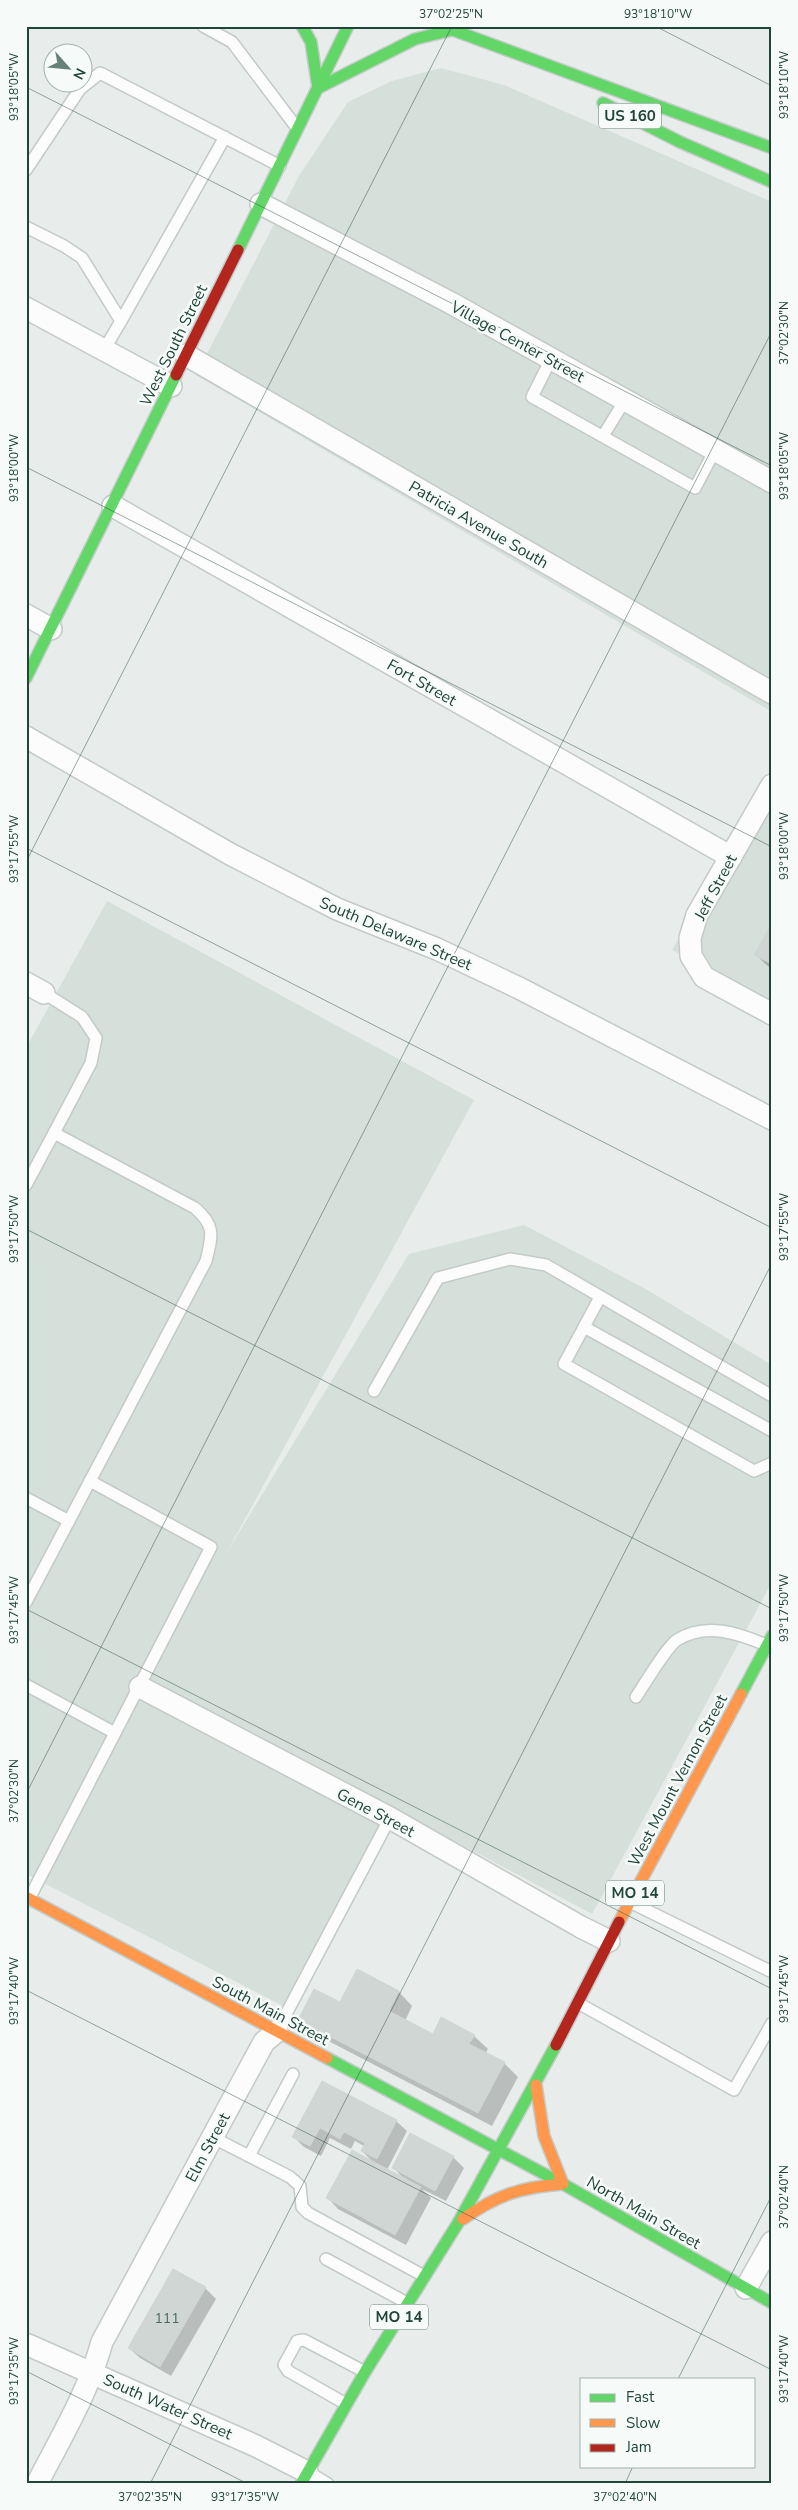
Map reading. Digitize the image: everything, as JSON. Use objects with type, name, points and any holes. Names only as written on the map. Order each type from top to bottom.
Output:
[{"type":"main road","points":[[302,26],[311,42],[318,88],[391,50],[448,27]]},
{"type":"main road","name":"West South Street","points":[[26,678],[113,506],[348,26]]},
{"type":"main road","name":"US 160","points":[[448,27],[568,85]]},
{"type":"main road","name":"US 160","points":[[490,46],[772,148]]},
{"type":"main road","name":"US 160","points":[[594,98],[680,142],[772,182]]},
{"type":"main road","name":"West Mount Vernon Street","points":[[499,2151],[536,2085],[609,1941],[770,1643]]},
{"type":"main road","name":"South Main Street","points":[[27,1898],[499,2151]]},
{"type":"main road","points":[[458,2223],[489,2200],[534,2186],[563,2184],[546,2147],[538,2113],[536,2085]]},
{"type":"main road","name":"North Main Street","points":[[499,2151],[563,2184],[772,2302]]},
{"type":"main road","name":"MO 14","points":[[304,2478],[365,2372],[458,2223],[499,2151]]},
{"type":"street","name":"Village Center Street","points":[[261,204],[451,303],[772,482]]},
{"type":"street","points":[[26,308],[171,386]]},
{"type":"street","name":"Patricia Avenue South","points":[[186,355],[772,693]]},
{"type":"street","name":"Fort Street","points":[[113,506],[731,857]]},
{"type":"street","points":[[26,615],[51,629]]},
{"type":"street","name":"South Delaware Street","points":[[26,737],[230,854],[337,909],[437,949],[519,988],[772,1120]]},
{"type":"street","name":"Jeff Street","points":[[772,785],[697,915],[690,938],[691,956],[704,977],[772,1014]]},
{"type":"street","name":"Gene Street","points":[[140,1687],[390,1818],[581,1927],[609,1941]]},
{"type":"street","name":"Elm Street","points":[[37,2484],[94,2373],[102,2342],[264,2042],[277,2031]]},
{"type":"street","points":[[746,2288],[772,2242]]},
{"type":"street","name":"South Water Street","points":[[26,2344],[256,2446],[304,2478]]},
{"type":"lane","points":[[203,26],[232,42],[298,130]]},
{"type":"lane","points":[[26,170],[80,89],[100,73],[280,166]]},
{"type":"lane","points":[[104,350],[225,137]]},
{"type":"lane","points":[[26,227],[64,246],[82,258],[121,321]]},
{"type":"lane","points":[[551,359],[532,397],[695,488],[715,450]]},
{"type":"lane","points":[[603,436],[625,400]]},
{"type":"lane","points":[[26,1185],[91,1063],[96,1038],[82,1017],[35,988]]},
{"type":"lane","points":[[26,1602],[206,1261],[211,1229],[206,1218],[195,1208],[54,1133]]},
{"type":"lane","points":[[374,1391],[438,1278],[510,1259],[546,1265],[772,1396]]},
{"type":"lane","points":[[600,1296],[564,1364],[754,1471],[772,1463]]},
{"type":"lane","points":[[584,1328],[772,1431]]},
{"type":"lane","points":[[27,1898],[116,1733],[211,1547],[90,1482]]},
{"type":"lane","points":[[26,1498],[69,1521]]},
{"type":"lane","points":[[636,1697],[676,1640],[697,1632],[718,1630],[740,1633],[770,1643]]},
{"type":"lane","points":[[26,1685],[116,1733]]},
{"type":"lane","name":"Elm Street","points":[[277,2031],[390,1818]]},
{"type":"lane","points":[[630,1902],[772,1972]]},
{"type":"lane","points":[[578,2003],[734,2090],[772,2023]]},
{"type":"lane","points":[[249,2156],[293,2074]]},
{"type":"lane","points":[[212,2137],[290,2177],[300,2186],[302,2206],[308,2213],[424,2276]]},
{"type":"lane","points":[[326,2259],[407,2303]]},
{"type":"lane","points":[[347,2404],[288,2371],[284,2365],[293,2347],[297,2340],[304,2340],[365,2372]]},
{"type":"lane","points":[[304,2478],[328,2484]]},
{"type":"shaded area","points":[[441,68],[504,85],[772,202],[772,712],[196,375],[299,176],[348,102],[392,81]]},
{"type":"shaded area","points":[[772,768],[772,1003],[672,950]]},
{"type":"shaded area","points":[[107,901],[474,1100],[227,1552],[409,1254],[524,1225],[644,1288],[772,1365],[772,1582],[592,1914],[392,1808],[287,2008],[26,1874],[26,1048]]},
{"type":"building","points":[[772,923],[772,964],[754,955]]},
{"type":"building","points":[[357,1969],[399,1991],[389,2011],[433,2034],[441,2017],[475,2035],[469,2044],[505,2062],[478,2113],[298,2020],[314,1989],[340,2002]]},
{"type":"building","points":[[322,2081],[397,2120],[377,2159],[361,2151],[365,2143],[344,2132],[340,2139],[320,2128],[310,2146],[292,2137]]},
{"type":"building","points":[[410,2133],[454,2156],[435,2191],[392,2168]]},
{"type":"building","points":[[352,2150],[421,2187],[395,2235],[326,2198]]},
{"type":"building","points":[[173,2269],[206,2287],[160,2367],[128,2348]]},
{"type":"traffic: fast","points":[[302,26],[311,42],[318,88],[415,39],[452,30]]},
{"type":"traffic: fast","points":[[238,250],[348,26]]},
{"type":"traffic: fast","points":[[442,26],[772,148]]},
{"type":"traffic: fast","points":[[603,103],[680,142],[772,182]]},
{"type":"traffic: fast","points":[[26,678],[176,375]]},
{"type":"traffic: fast","points":[[741,1694],[772,1636]]},
{"type":"traffic: fast","points":[[301,2484],[365,2372],[458,2223],[556,2045]]},
{"type":"traffic: fast","points":[[327,2058],[563,2184],[772,2303]]},
{"type":"traffic: slow","points":[[619,1922],[741,1694]]},
{"type":"traffic: slow","points":[[26,1897],[327,2058]]},
{"type":"traffic: slow","points":[[463,2219],[487,2204],[510,2194],[534,2187],[563,2184],[544,2136],[536,2085]]},
{"type":"traffic: jam","points":[[176,375],[238,250]]},
{"type":"traffic: jam","points":[[556,2045],[619,1922]]}]
